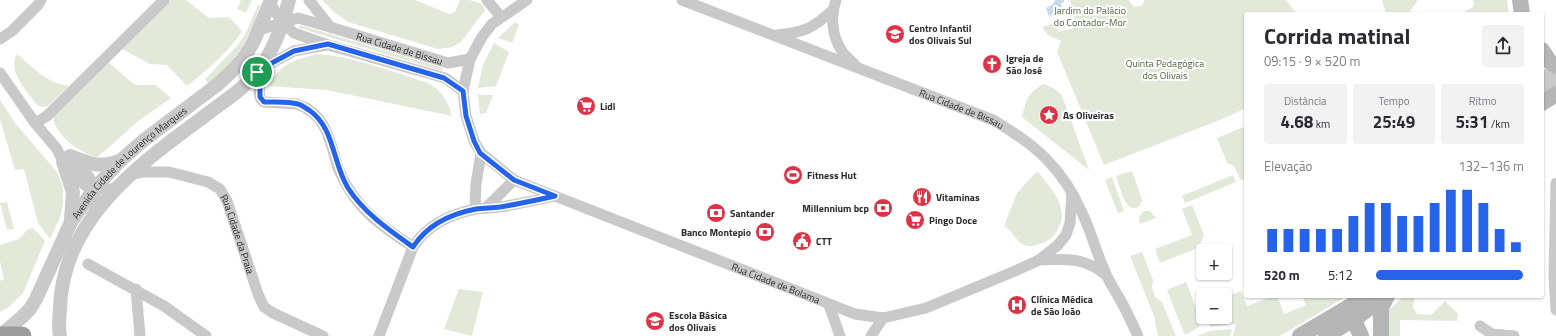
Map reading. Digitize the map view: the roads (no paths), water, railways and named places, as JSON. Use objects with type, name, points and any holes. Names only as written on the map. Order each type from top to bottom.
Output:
[{"type":"highway","points":[[0,336],[22,336]]},
{"type":"main road","points":[[1520,0],[1522,12]]},
{"type":"main road","points":[[1531,0],[1533,12]]},
{"type":"main road","points":[[1544,53],[1549,61],[1556,66]]},
{"type":"main road","points":[[1544,102],[1556,94]]},
{"type":"main road","points":[[1326,336],[1354,314],[1364,298]]},
{"type":"main road","points":[[1300,336],[1354,314],[1382,298]]},
{"type":"main road","points":[[1381,336],[1381,308],[1385,298]]},
{"type":"main road","points":[[1354,314],[1361,336]]},
{"type":"main road","points":[[1354,314],[1373,328],[1377,336]]},
{"type":"street","points":[[0,39],[12,31],[38,5],[41,0]]},
{"type":"street","points":[[35,123],[47,116],[164,0]]},
{"type":"street","name":"Avenida Cidade de Lourenço Marques","points":[[60,336],[60,301],[65,270],[82,233],[94,214],[115,188],[149,157],[239,89],[258,71],[276,37],[289,0]]},
{"type":"street","points":[[309,0],[330,27]]},
{"type":"street","points":[[487,0],[501,17]]},
{"type":"street","points":[[486,208],[514,180],[480,153],[474,141],[466,116],[463,91],[470,59],[488,28],[501,17],[527,0]]},
{"type":"street","name":"Rua Cidade de Bissau","points":[[682,0],[993,120],[1016,134],[1051,163],[1061,175],[1072,193],[1083,214],[1106,275],[1138,336]]},
{"type":"street","name":"Avenida Cidade de Lourenço Marques","points":[[0,336],[30,309],[71,222],[94,188],[120,161],[144,140],[217,85],[230,73],[253,43],[270,1]]},
{"type":"street","name":"Rua Cidade de Bissau","points":[[270,1],[282,22],[294,33],[444,78],[463,91]]},
{"type":"street","points":[[775,36],[798,33],[818,24],[834,5]]},
{"type":"street","points":[[834,5],[834,31],[842,51],[858,68]]},
{"type":"street","name":"Rua Cidade de Bissau","points":[[259,30],[298,18],[448,63],[470,59]]},
{"type":"street","name":"Rua Cidade de Bissau","points":[[258,71],[294,51],[328,44]]},
{"type":"street","points":[[258,71],[260,97],[262,100],[264,102],[302,105],[313,113],[322,123],[330,136],[341,175],[358,202],[370,215],[413,247]]},
{"type":"street","points":[[0,72],[35,123],[64,156],[84,186],[94,188],[115,188]]},
{"type":"street","points":[[1544,76],[1556,77]]},
{"type":"street","points":[[1544,88],[1556,88]]},
{"type":"street","points":[[475,209],[476,184],[480,153]]},
{"type":"street","points":[[64,156],[98,166],[109,165],[120,161]]},
{"type":"street","points":[[64,156],[73,192],[71,222]]},
{"type":"street","name":"Rua Cidade da Praia","points":[[128,176],[143,172],[169,172],[208,182],[220,189],[226,201],[258,294],[264,307],[273,314],[320,336]]},
{"type":"street","name":"Rua Cidade de Bolama","points":[[514,180],[619,220],[829,305],[855,314],[883,318],[926,308],[1039,260],[1058,245],[1066,235],[1070,223],[1072,193]]},
{"type":"street","points":[[1556,183],[1554,276],[1556,310]]},
{"type":"street","points":[[94,188],[94,214]]},
{"type":"street","points":[[379,336],[413,247],[420,236],[429,227],[452,216],[475,209],[500,207],[555,196]]},
{"type":"street","name":"Rua Cidade de Bolama","points":[[1039,260],[1065,259],[1085,262],[1096,267],[1106,275]]},
{"type":"street","points":[[88,264],[136,289],[164,306],[206,336]]},
{"type":"street","points":[[136,289],[140,336]]},
{"type":"street","points":[[829,305],[840,336]]},
{"type":"street","points":[[871,336],[883,318]]},
{"type":"street","points":[[1480,326],[1492,334],[1514,336]]},
{"type":"water","points":[[1055,0],[1064,0],[1064,2],[1061,3],[1063,13],[1049,16],[1046,8],[1053,4]]},
{"type":"place","name":"Centro Infantil dos Olivais Sul","points":[[895,34]]},
{"type":"place","name":"Igreja de São José","points":[[992,64]]},
{"type":"place","name":"Lidl","points":[[586,106]]},
{"type":"place","name":"As Oliveiras","points":[[1049,115]]},
{"type":"place","name":"Fitness Hut","points":[[793,175]]},
{"type":"place","name":"Vitaminas","points":[[922,197]]},
{"type":"place","name":"Millennium bcp","points":[[883,208]]},
{"type":"place","name":"Santander","points":[[716,213]]},
{"type":"place","name":"Pingo Doce","points":[[915,220]]},
{"type":"place","name":"Banco Montepio","points":[[765,232]]},
{"type":"place","name":"CTT","points":[[802,241]]},
{"type":"place","name":"Clínica Médica de São João","points":[[1017,305]]},
{"type":"place","name":"Escola Básica dos Olivais","points":[[655,321]]},
{"type":"park label","name":"Jardim do Palácio do Contador-Mor","points":[[1090,16]]},
{"type":"park label","name":"Quinta Pedagógica dos Olivais","points":[[1165,68]]}]
